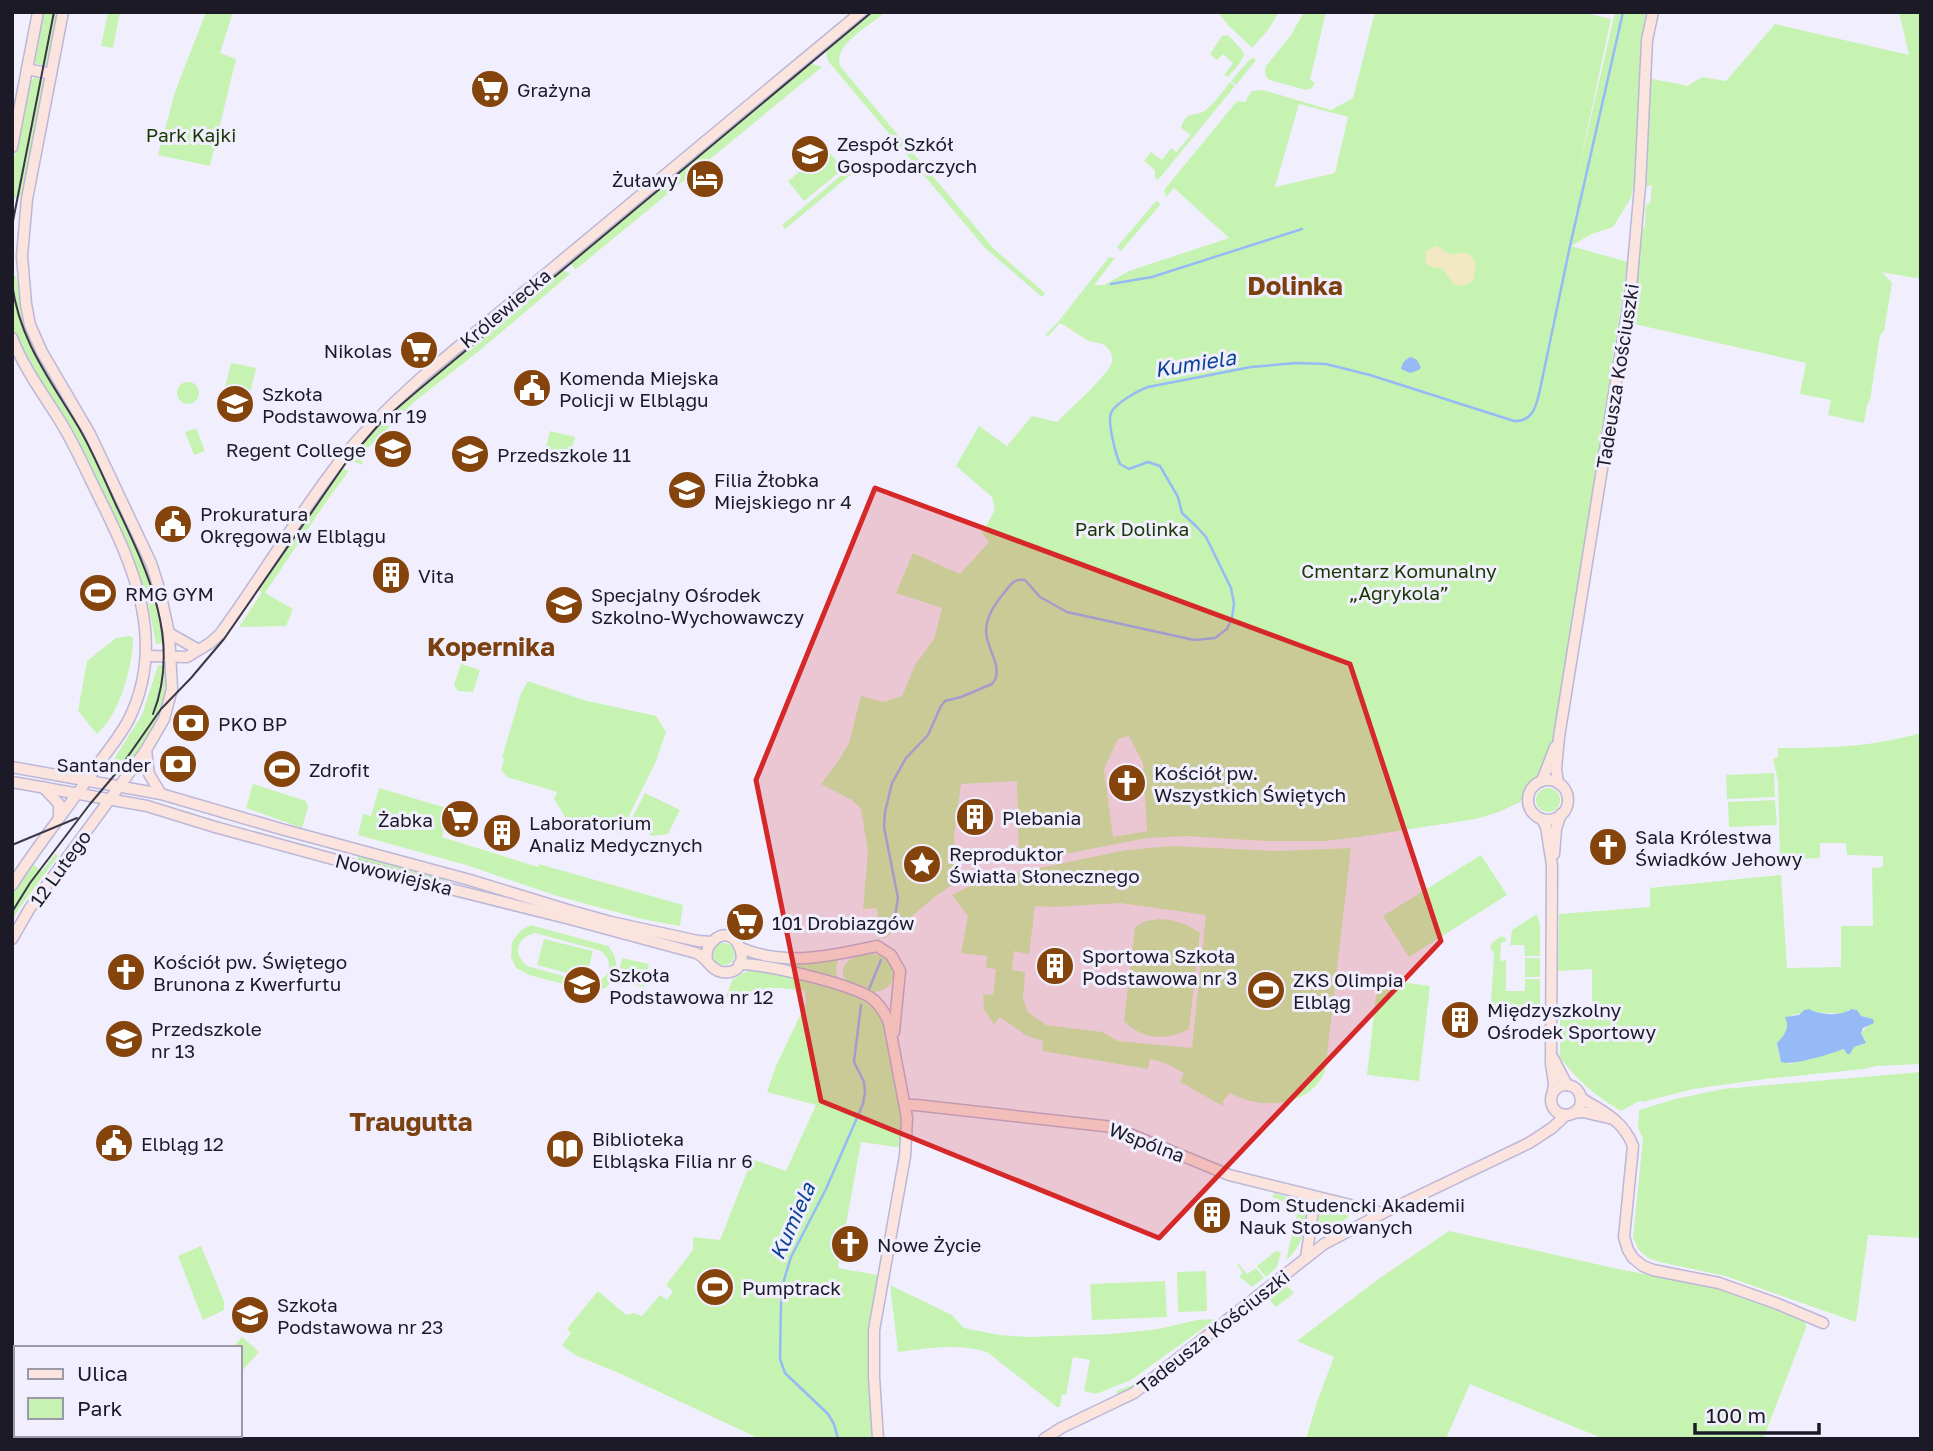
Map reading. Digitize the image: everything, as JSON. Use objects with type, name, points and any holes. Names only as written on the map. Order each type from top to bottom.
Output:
[{"type":"street","points":[[12,147],[38,12]]},
{"type":"street","points":[[63,12],[27,199],[23,271],[30,325],[48,366],[90,434],[151,563],[165,611],[173,677],[164,719],[146,750],[111,799]]},
{"type":"street","name":"Królewiecka","points":[[147,656],[171,656],[183,649],[197,649],[220,634],[313,496],[340,460],[376,420],[417,382],[861,12]]},
{"type":"street","name":"Tadeusza Kościuszki","points":[[1558,783],[1556,769],[1559,737],[1631,288],[1641,180],[1647,40],[1653,12]]},
{"type":"street","points":[[27,69],[51,74]]},
{"type":"street","points":[[12,338],[71,439],[127,557],[139,592],[146,634],[147,656],[139,696],[128,720],[79,793]]},
{"type":"street","points":[[169,633],[197,649]]},
{"type":"street","name":"Tadeusza Kościuszki","points":[[1542,781],[1559,737]]},
{"type":"street","points":[[146,750],[149,774],[161,794]]},
{"type":"street","name":"Nowowiejska","points":[[12,767],[161,794],[611,922],[712,942]]},
{"type":"street","points":[[1544,1133],[1552,1115],[1554,1083],[1551,1071],[1552,865],[1556,829],[1567,806],[1565,791],[1558,783],[1549,780],[1532,788],[1528,801],[1531,810],[1542,819],[1546,827],[1552,865]]},
{"type":"street","name":"Nowowiejska","points":[[12,782],[159,809],[351,864],[696,953],[707,961]]},
{"type":"street","points":[[42,787],[59,804],[59,818]]},
{"type":"street","name":"12 Lutego","points":[[12,885],[79,793]]},
{"type":"street","name":"12 Lutego","points":[[12,939],[30,908],[111,799]]},
{"type":"street","points":[[1542,819],[1551,819],[1561,814]]},
{"type":"street","points":[[728,937],[738,942],[741,948],[742,957],[733,970],[722,972],[711,967],[707,961],[708,949],[717,938],[728,937]]},
{"type":"street","points":[[741,948],[772,956],[806,959],[877,946],[887,952],[895,959],[900,971],[894,1050]]},
{"type":"street","points":[[739,964],[797,973],[844,987],[869,997],[886,1015],[907,1127],[905,1156],[874,1330],[878,1439]]},
{"type":"street","points":[[1551,1055],[1567,1085]]},
{"type":"street","points":[[1553,1092],[1559,1086],[1567,1085],[1577,1090],[1580,1096],[1620,1123],[1629,1136],[1633,1146],[1624,1229],[1625,1242],[1633,1258],[1653,1270],[1719,1283],[1823,1323]]},
{"type":"street","points":[[1569,1114],[1578,1107],[1580,1096]]},
{"type":"street","name":"Wspólna","points":[[905,1105],[1114,1127],[1229,1175],[1383,1213]]},
{"type":"street","points":[[1553,1107],[1558,1112],[1583,1112],[1613,1119]]},
{"type":"street","name":"Tadeusza Kościuszki","points":[[1044,1439],[1134,1393],[1324,1244],[1529,1143],[1569,1114]]},
{"type":"street","name":"Tadeusza Kościuszki","points":[[1306,1258],[1315,1197]]},
{"type":"highlighted area","points":[[875,488],[1350,664],[1441,941],[1159,1238],[821,1101],[756,780]]},
{"type":"green space","points":[[43,12],[59,12],[49,62],[45,66],[36,64],[34,58]]},
{"type":"green space","points":[[108,12],[120,12],[113,48],[101,46]]},
{"type":"green space","name":"Park Kajki","points":[[206,12],[233,12],[220,53],[236,59],[210,166],[158,155],[175,92]]},
{"type":"green space","points":[[870,12],[885,12],[848,42],[842,50],[840,66],[994,249],[1045,293],[1042,297],[985,248],[828,61],[828,47]]},
{"type":"green space","points":[[1218,12],[1279,12],[1252,48]]},
{"type":"green space","points":[[1304,12],[1326,12],[1310,80],[1315,82],[1312,88],[1306,90],[1270,80],[1265,72],[1266,66],[1291,35]]},
{"type":"green space","points":[[1375,12],[1582,12],[1611,19],[1577,178],[1615,12],[1647,12],[1641,53],[1637,168],[1631,198],[1613,227],[1592,234],[1571,246],[1628,262],[1613,357],[1614,371],[1559,719],[1540,776],[1530,785],[1520,802],[1476,819],[1325,841],[1265,841],[1187,836],[1147,838],[1019,863],[1017,781],[961,784],[954,836],[955,883],[884,939],[876,908],[863,909],[868,852],[861,809],[852,800],[821,784],[849,743],[861,696],[883,702],[902,696],[915,665],[934,639],[942,608],[896,593],[913,553],[960,574],[989,542],[982,533],[995,510],[992,497],[956,466],[979,426],[1007,446],[1032,416],[1057,422],[1109,368],[1112,357],[1105,345],[1087,340],[1060,323],[1048,336],[1045,335],[1109,257],[1115,258],[1094,285],[1104,285],[1129,271],[1229,238],[1174,188],[1166,197],[1164,190],[1237,101],[1246,102],[1252,91],[1263,90],[1331,110],[1353,98]],"holes":[[[1299,104],[1348,117],[1335,173],[1275,187]],[[1129,736],[1143,763],[1147,831],[1113,837],[1104,769],[1118,739]]]},
{"type":"green space","points":[[1899,12],[1921,12],[1921,279],[1882,272],[1892,283],[1864,423],[1828,415],[1831,400],[1800,394],[1806,363],[1630,323],[1646,205],[1650,203],[1652,185],[1645,187],[1650,78],[1687,86],[1702,77],[1726,81],[1775,24],[1909,55]]},
{"type":"green space","points":[[1228,35],[1244,55],[1228,77],[1224,75],[1233,63],[1223,54],[1217,60],[1210,54],[1222,36]]},
{"type":"green space","points":[[1253,58],[1256,60],[1236,85],[1231,81]]},
{"type":"green space","points":[[812,64],[822,67],[575,270],[571,263],[573,259],[804,67]]},
{"type":"green space","points":[[35,77],[41,78],[45,84],[22,194],[18,199],[12,197],[12,168],[30,81]]},
{"type":"green space","points":[[1230,82],[1235,86],[1158,180],[1155,178],[1155,170],[1144,161],[1151,152],[1162,160],[1171,148],[1176,152],[1191,135],[1181,128],[1186,118],[1207,109]]},
{"type":"green space","points":[[827,149],[843,169],[804,201],[788,181]]},
{"type":"green space","points":[[850,168],[854,172],[785,229],[782,225]]},
{"type":"green space","points":[[1156,201],[1160,205],[1121,251],[1117,247]]},
{"type":"green space","points":[[561,269],[570,274],[414,402],[360,456],[363,465],[346,459],[394,408]]},
{"type":"green space","points":[[12,276],[16,276],[26,326],[40,360],[86,436],[150,571],[164,643],[156,644],[147,598],[133,559],[84,455],[32,369],[15,335],[12,326]]},
{"type":"green space","points":[[231,363],[256,368],[249,398],[224,392]]},
{"type":"green space","points":[[188,382],[196,385],[199,393],[196,401],[188,404],[180,401],[177,393],[180,385]]},
{"type":"green space","points":[[196,428],[205,451],[194,455],[185,432]]},
{"type":"green space","points":[[550,431],[575,437],[568,465],[543,459]]},
{"type":"green space","points":[[340,468],[349,471],[265,593],[293,609],[286,626],[239,627],[262,592],[256,589]]},
{"type":"green space","points":[[116,638],[133,638],[132,650],[123,690],[112,715],[97,734],[78,711],[87,661]]},
{"type":"green space","points":[[461,664],[480,670],[473,692],[458,691],[454,685]]},
{"type":"green space","points":[[158,665],[166,666],[160,710],[137,754],[116,776],[108,771],[108,768],[142,715]]},
{"type":"green space","points":[[528,681],[583,700],[656,716],[666,732],[656,761],[620,834],[604,826],[573,830],[554,799],[557,792],[507,777],[501,770],[521,693]]},
{"type":"green space","points":[[1921,733],[1921,1064],[1876,1066],[1693,1089],[1639,1101],[1621,1111],[1588,1088],[1560,1058],[1560,1017],[1592,1013],[1592,969],[1558,971],[1559,914],[1650,907],[1650,888],[1781,875],[1787,968],[1841,967],[1841,926],[1873,926],[1872,868],[1883,867],[1883,856],[1847,855],[1846,843],[1820,843],[1820,858],[1780,860],[1778,781],[1773,759],[1778,757],[1778,748],[1850,746]],"holes":[[[1851,1009],[1857,1010],[1860,1016],[1873,1019],[1861,1033],[1866,1043],[1853,1047],[1850,1054],[1844,1049],[1789,1064],[1780,1058],[1777,1043],[1786,1033],[1791,1015],[1812,1012],[1842,1014]]]},
{"type":"green space","points":[[1774,773],[1775,797],[1727,799],[1726,775]]},
{"type":"green space","points":[[253,784],[306,801],[308,807],[302,828],[246,808]]},
{"type":"green space","points":[[379,788],[450,809],[442,837],[538,867],[539,864],[683,905],[680,926],[642,919],[557,896],[466,865],[358,835],[363,814],[371,816]]},
{"type":"green space","points":[[1548,788],[1557,791],[1560,800],[1557,809],[1548,812],[1539,809],[1536,800],[1539,791]]},
{"type":"green space","points":[[645,793],[680,810],[668,834],[651,836],[647,830],[630,822]]},
{"type":"green space","points":[[1775,800],[1777,825],[1729,827],[1728,802]]},
{"type":"green space","points":[[1173,846],[1277,851],[1351,848],[1325,1072],[1307,1093],[1296,1099],[1269,1103],[1256,1102],[1230,1093],[1223,1101],[1223,1106],[1180,1082],[1184,1073],[1165,1063],[1150,1059],[1148,1069],[1042,1051],[1043,1041],[1027,1036],[1000,1017],[994,1024],[984,1010],[983,994],[993,995],[996,969],[986,968],[987,956],[961,953],[968,916],[952,895],[983,880],[1126,850]],"holes":[[[1120,903],[1206,915],[1192,1048],[1118,1041],[1102,1032],[1046,1025],[1028,1012],[1023,999],[1025,972],[1012,970],[1014,951],[1029,954],[1035,906]]]},
{"type":"green space","points":[[55,854],[58,856],[12,921],[12,894],[31,863],[42,871]]},
{"type":"green space","points":[[358,855],[444,879],[444,881],[357,860]]},
{"type":"green space","points":[[1481,855],[1507,895],[1409,957],[1383,916]]},
{"type":"green space","points":[[1537,914],[1540,926],[1540,956],[1525,956],[1524,945],[1510,945],[1512,930]]},
{"type":"green space","points":[[1160,919],[1181,923],[1200,933],[1189,1029],[1155,1037],[1139,1032],[1124,1021],[1135,927],[1146,921]]},
{"type":"green space","points":[[531,925],[608,946],[617,968],[612,982],[600,990],[591,991],[529,975],[516,968],[511,957],[512,942],[521,930]],"holes":[[[535,933],[601,951],[608,962],[607,975],[597,982],[589,983],[527,966],[518,951],[524,938]]]},
{"type":"green space","points":[[1501,936],[1506,938],[1506,941],[1501,943],[1500,961],[1506,960],[1506,991],[1525,991],[1525,979],[1540,979],[1540,1009],[1535,1013],[1496,1009],[1491,1003],[1494,955],[1490,947]]},
{"type":"green space","points":[[544,939],[593,951],[586,978],[537,965]]},
{"type":"green space","points":[[720,943],[728,943],[735,950],[735,958],[728,965],[720,965],[713,958],[713,950]]},
{"type":"green space","points":[[867,953],[885,957],[893,965],[895,970],[891,983],[882,990],[871,992],[860,989],[850,984],[844,976],[843,968],[850,960]]},
{"type":"green space","points":[[622,958],[649,964],[644,987],[617,980]]},
{"type":"green space","points":[[1525,958],[1540,958],[1540,977],[1525,977]]},
{"type":"green space","points":[[838,959],[837,979],[770,964],[770,961],[802,963]]},
{"type":"green space","points":[[749,970],[830,986],[874,1006],[884,1020],[902,1119],[903,1148],[861,1142],[838,1268],[878,1275],[869,1334],[873,1439],[760,1439],[575,1355],[562,1345],[571,1333],[567,1329],[598,1291],[626,1315],[634,1313],[642,1316],[660,1295],[667,1300],[673,1291],[666,1285],[693,1250],[693,1237],[720,1240],[752,1159],[786,1171],[816,1105],[767,1092],[776,1066],[806,1003],[805,991],[772,988],[757,991],[745,1001],[726,997],[732,980]]},
{"type":"green space","points":[[1378,979],[1430,986],[1419,1081],[1367,1075]]},
{"type":"green space","points":[[1921,1072],[1921,1238],[1868,1235],[1856,1322],[1725,1276],[1660,1262],[1648,1258],[1639,1250],[1633,1238],[1643,1138],[1638,1128],[1639,1110],[1723,1089]]},
{"type":"green space","points":[[1274,1193],[1294,1199],[1290,1214],[1283,1212],[1285,1202],[1272,1197]]},
{"type":"green space","points":[[1301,1197],[1310,1205],[1307,1220],[1300,1242],[1286,1260]]},
{"type":"green space","points":[[1333,1205],[1348,1211],[1348,1218],[1322,1232],[1316,1228],[1318,1215],[1324,1207]]},
{"type":"green space","points":[[1449,1231],[1618,1269],[1720,1288],[1801,1319],[1806,1328],[1763,1439],[1604,1439],[1470,1384],[1447,1436],[1451,1439],[1306,1439],[1334,1357],[1297,1341],[1377,1280]]},
{"type":"green space","points":[[201,1246],[224,1301],[224,1310],[203,1320],[178,1256]]},
{"type":"green space","points":[[1276,1251],[1281,1252],[1277,1267],[1266,1277],[1257,1266]]},
{"type":"green space","points":[[1238,1263],[1247,1274],[1256,1268],[1264,1278],[1252,1287],[1239,1276],[1243,1273]]},
{"type":"green space","points":[[1206,1271],[1207,1311],[1178,1312],[1177,1272]]},
{"type":"green space","points":[[1165,1281],[1167,1317],[1092,1320],[1090,1284]]},
{"type":"green space","points":[[1262,1284],[1264,1286],[1136,1387],[1118,1396],[1116,1391],[1135,1384]]},
{"type":"green space","points":[[890,1285],[952,1315],[964,1328],[999,1335],[1029,1337],[1112,1334],[1216,1319],[1131,1380],[1096,1394],[1084,1391],[1090,1360],[1073,1357],[1066,1395],[1062,1394],[1060,1407],[1057,1407],[987,1352],[954,1347],[898,1352]]},
{"type":"green space","points":[[1286,1285],[1294,1293],[1276,1307],[1268,1298]]},
{"type":"green space","points":[[242,1337],[259,1352],[242,1371],[242,1346],[234,1346]]},
{"type":"sand","points":[[1436,246],[1451,254],[1463,253],[1471,256],[1475,268],[1473,281],[1462,286],[1455,284],[1443,269],[1429,265],[1426,251]]},
{"type":"water","points":[[1411,357],[1417,360],[1421,367],[1410,373],[1401,369],[1404,362]]},
{"type":"water","points":[[1809,1009],[1832,1014],[1857,1010],[1861,1016],[1873,1019],[1874,1023],[1863,1028],[1861,1033],[1866,1043],[1854,1047],[1850,1054],[1844,1049],[1803,1061],[1781,1062],[1777,1043],[1786,1031],[1785,1017],[1799,1015]]},
{"type":"waterway","name":"Kumiela","points":[[894,922],[898,898],[884,827],[892,783],[906,758],[928,735],[945,701],[992,684],[996,678],[996,666],[986,627],[989,616],[1008,587],[1018,580],[1025,580],[1040,597],[1067,612],[1194,640],[1215,638],[1227,629],[1232,618],[1234,604],[1231,588],[1206,537],[1182,513],[1178,497],[1160,466],[1148,462],[1129,469],[1120,464],[1110,424],[1113,409],[1148,387],[1251,367],[1296,363],[1326,364],[1370,375],[1514,421],[1531,415],[1540,391],[1623,12]]},
{"type":"waterway","points":[[1111,284],[1152,277],[1302,229]]},
{"type":"waterway","name":"Kumiela","points":[[869,989],[881,960]]},
{"type":"waterway","name":"Kumiela","points":[[838,1439],[828,1414],[785,1373],[780,1359],[781,1304],[791,1257],[826,1189],[863,1104],[864,1082],[854,1062],[861,1005]]},
{"type":"tram line","points":[[12,226],[54,12]]},
{"type":"tram line","points":[[12,912],[30,883],[117,772],[161,709],[224,639],[345,464],[381,422],[872,12]]},
{"type":"tram line","points":[[12,284],[29,342],[89,446],[149,580],[157,606],[164,660],[161,687],[153,714]]},
{"type":"tram line","points":[[12,845],[77,818]]},
{"type":"place","name":"Grażyna","points":[[490,89]]},
{"type":"place","name":"Zespół Szkół Gospodarczych","points":[[810,154]]},
{"type":"place","name":"Żuławy","points":[[705,179]]},
{"type":"place","name":"Nikolas","points":[[419,350]]},
{"type":"place","name":"Komenda Miejska Policji w Elblągu","points":[[532,388]]},
{"type":"place","name":"Szkoła Podstawowa nr 19","points":[[235,404]]},
{"type":"place","name":"Regent College","points":[[393,449]]},
{"type":"place","name":"Przedszkole 11","points":[[470,454]]},
{"type":"place","name":"Filia Żłobka Miejskiego nr 4","points":[[687,490]]},
{"type":"place","name":"Prokuratura Okręgowa w Elblągu","points":[[173,524]]},
{"type":"place","name":"Vita","points":[[391,575]]},
{"type":"place","name":"RMG GYM","points":[[98,593]]},
{"type":"place","name":"Specjalny Ośrodek Szkolno-Wychowawczy","points":[[564,605]]},
{"type":"place","name":"PKO BP","points":[[191,723]]},
{"type":"place","name":"Santander","points":[[178,764]]},
{"type":"place","name":"Zdrofit","points":[[282,769]]},
{"type":"place","name":"Kościół pw. Wszystkich Świętych","points":[[1127,783]]},
{"type":"place","name":"Plebania","points":[[975,817]]},
{"type":"place","name":"Żabka","points":[[460,819]]},
{"type":"place","name":"Laboratorium Analiz Medycznych","points":[[502,833]]},
{"type":"place","name":"Sala Królestwa Świadków Jehowy","points":[[1608,847]]},
{"type":"place","name":"Reproduktor Światła Słonecznego","points":[[922,864]]},
{"type":"place","name":"101 Drobiazgów","points":[[745,922]]},
{"type":"place","name":"Sportowa Szkoła Podstawowa nr 3","points":[[1055,966]]},
{"type":"place","name":"Kościół pw. Świętego Brunona z Kwerfurtu","points":[[126,972]]},
{"type":"place","name":"Szkoła Podstawowa nr 12","points":[[582,985]]},
{"type":"place","name":"ZKS Olimpia Elbląg","points":[[1266,990]]},
{"type":"place","name":"Międzyszkolny Ośrodek Sportowy","points":[[1460,1020]]},
{"type":"place","name":"Przedszkole nr 13","points":[[124,1039]]},
{"type":"place","name":"Elbląg 12","points":[[114,1143]]},
{"type":"place","name":"Biblioteka Elbląska Filia nr 6","points":[[565,1149]]},
{"type":"place","name":"Dom Studencki Akademii Nauk Stosowanych","points":[[1212,1215]]},
{"type":"place","name":"Nowe Życie","points":[[850,1244]]},
{"type":"place","name":"Pumptrack","points":[[715,1287]]},
{"type":"place","name":"Szkoła Podstawowa nr 23","points":[[250,1315]]},
{"type":"district","name":"Dolinka","points":[[1295,285]]},
{"type":"district","name":"Kopernika","points":[[491,646]]},
{"type":"district","name":"Traugutta","points":[[411,1121]]},
{"type":"park label","name":"Park Dolinka","points":[[1132,528]]},
{"type":"park label","name":"Cmentarz Komunalny „Agrykola”","points":[[1399,581]]}]
